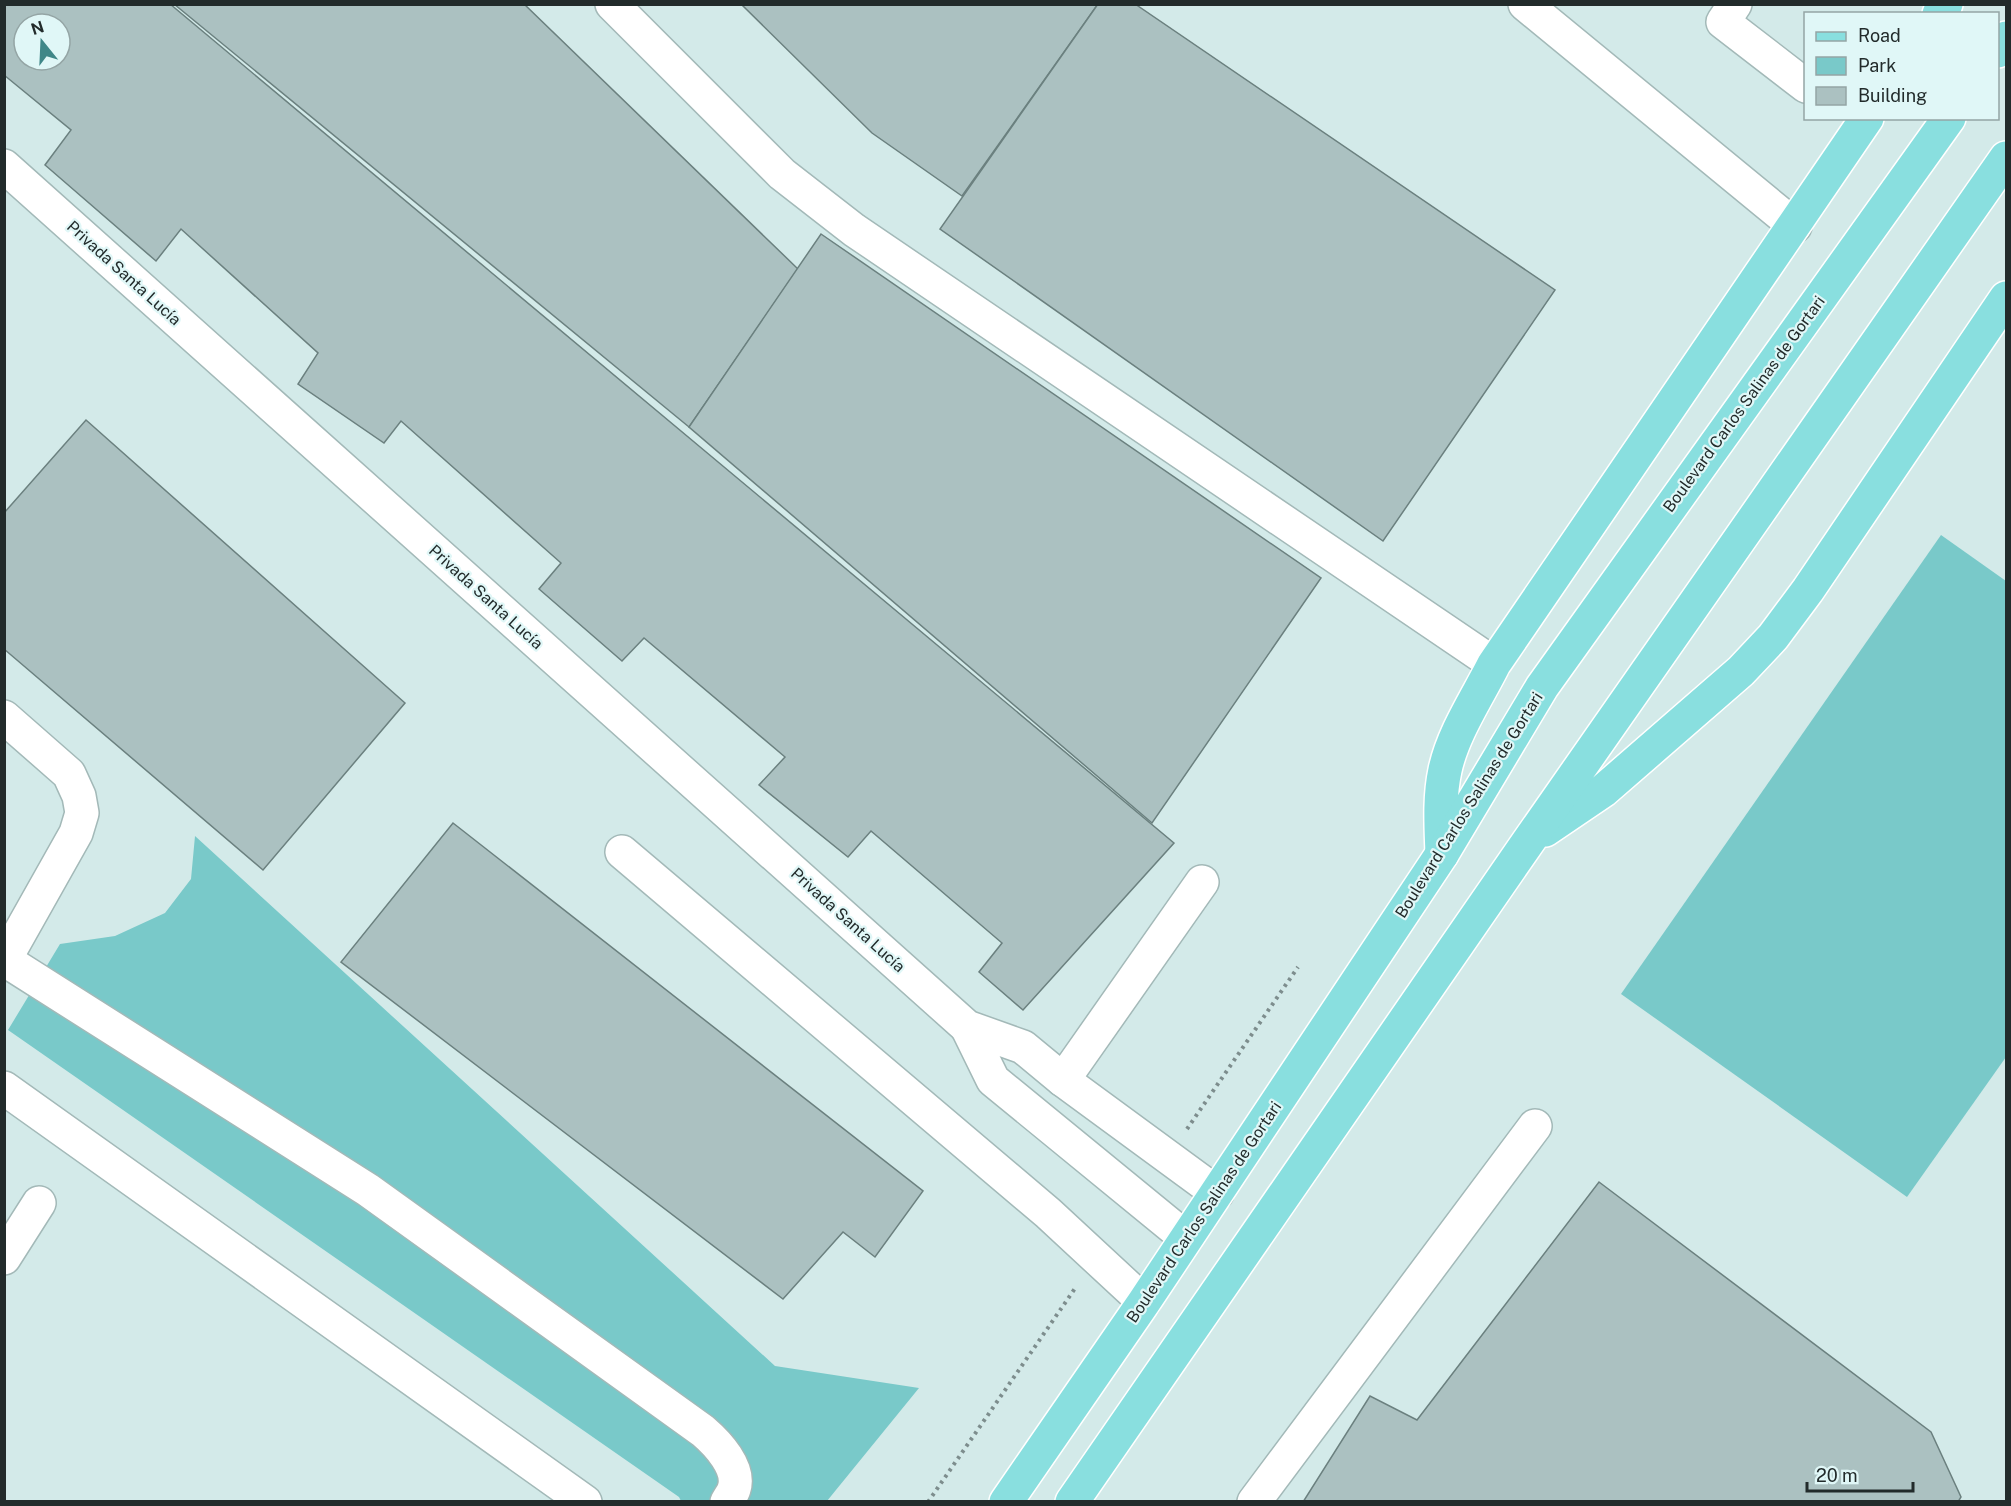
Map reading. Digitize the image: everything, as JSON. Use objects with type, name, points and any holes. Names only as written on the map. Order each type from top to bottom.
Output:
[{"type":"main road","name":"Boulevard Carlos Salinas de Gortari","points":[[1006,1502],[1144,1302],[1442,854],[1542,687],[1948,120]]},
{"type":"main road","points":[[1442,854],[1441,802],[1445,770],[1453,744],[1494,664],[1795,226],[1858,122]]},
{"type":"main road","points":[[1072,1502],[1528,842],[2007,158]]},
{"type":"main road","points":[[1528,842],[1604,790],[1741,670],[1773,637],[1808,590],[2007,298]]},
{"type":"lane","points":[[612,4],[782,174],[854,230],[1494,664]]},
{"type":"lane","points":[[1526,4],[1795,226]]},
{"type":"lane","points":[[1735,4],[1723,22],[1804,85]]},
{"type":"lane","name":"Privada Santa Lucía","points":[[4,166],[968,1027],[1023,1047],[1217,1193]]},
{"type":"lane","points":[[4,717],[69,774],[79,796],[82,813],[76,833],[5,961],[368,1191],[703,1431],[720,1446],[732,1470],[735,1487],[727,1502]]},
{"type":"lane","points":[[622,852],[1039,1205],[1144,1302]]},
{"type":"lane","points":[[1064,1080],[1202,882]]},
{"type":"lane","name":"Privada Santa Lucía","points":[[968,1027],[993,1080],[1186,1238]]},
{"type":"lane","points":[[4,1088],[585,1502]]},
{"type":"lane","points":[[1254,1502],[1535,1126]]},
{"type":"lane","points":[[4,1258],[39,1203]]},
{"type":"green space","points":[[1941,535],[2006,581],[2006,1057],[1907,1197],[1621,994]]},
{"type":"green space","points":[[195,836],[775,1366],[919,1388],[827,1501],[681,1501],[679,1497],[8,1030],[60,944],[115,936],[165,913],[191,879]]},
{"type":"building","points":[[4,4],[170,4],[1174,843],[1023,1010],[979,972],[1002,943],[871,831],[848,857],[759,785],[785,757],[644,638],[622,661],[539,589],[561,563],[401,421],[384,443],[298,384],[318,353],[181,229],[156,261],[45,165],[71,130],[4,75]]},
{"type":"building","points":[[174,4],[524,4],[798,269],[689,427]]},
{"type":"building","points":[[741,4],[1098,4],[962,196],[872,133]]},
{"type":"building","points":[[1098,4],[1135,4],[1555,290],[1383,541],[940,229]]},
{"type":"building","points":[[821,234],[1321,578],[1152,823],[689,427]]},
{"type":"building","points":[[86,420],[405,703],[263,870],[4,649],[4,513]]},
{"type":"building","points":[[453,823],[923,1191],[875,1257],[843,1232],[783,1299],[341,962]]},
{"type":"building","points":[[1599,1182],[1931,1432],[1961,1497],[1958,1502],[1303,1502],[1370,1396],[1417,1420]]}]
